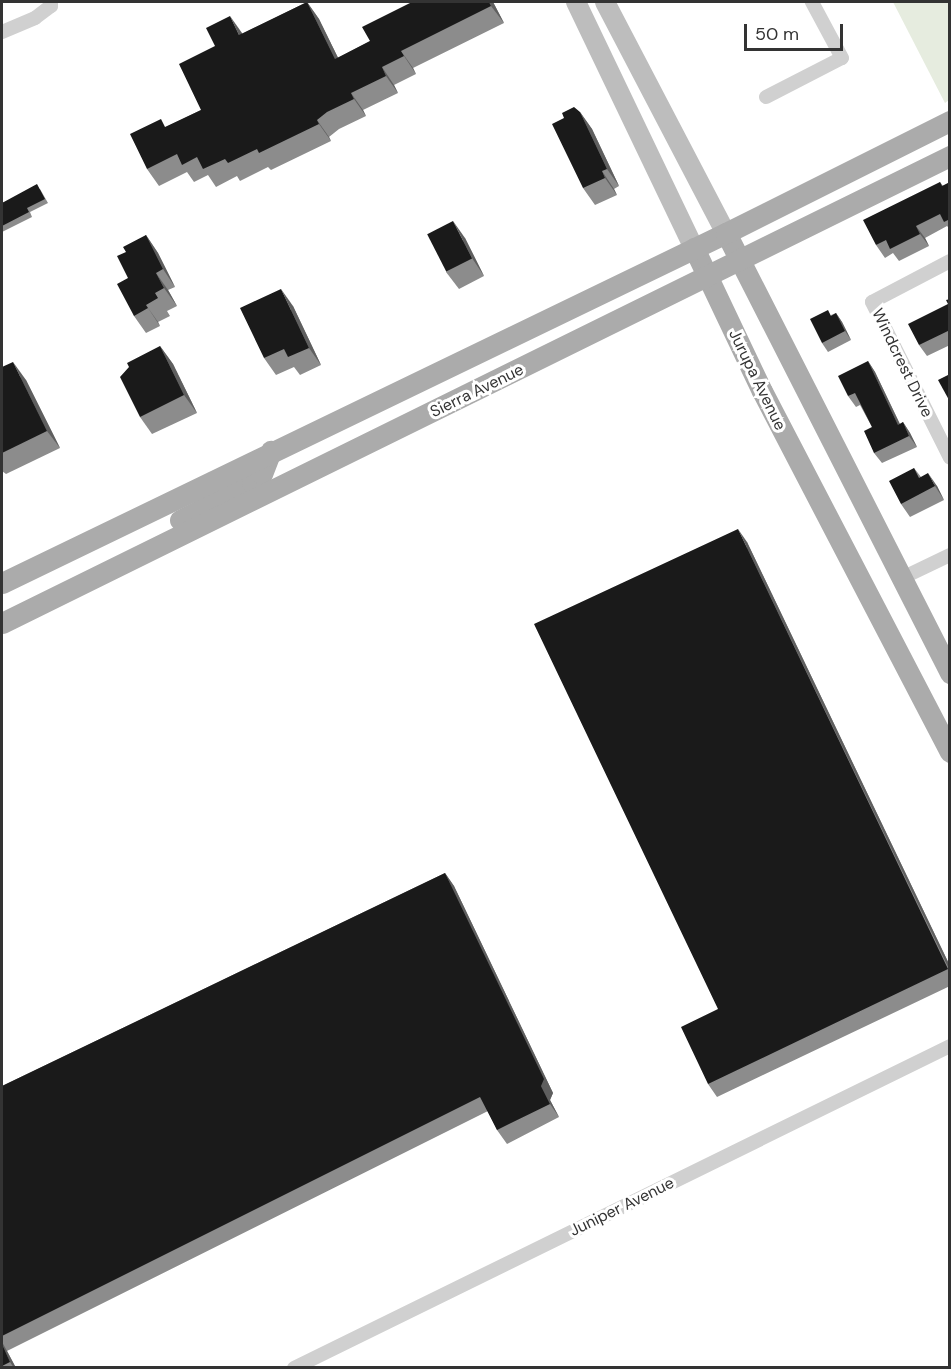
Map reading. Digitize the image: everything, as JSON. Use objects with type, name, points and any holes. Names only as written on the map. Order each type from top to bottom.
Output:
[{"type":"main road","name":"Jurupa Avenue","points":[[576,2],[772,410],[950,752]]},
{"type":"main road","points":[[605,2],[741,260],[950,673]]},
{"type":"main road","points":[[2,583],[726,233],[950,121]]},
{"type":"main road","name":"Sierra Avenue","points":[[2,623],[950,156]]},
{"type":"main road","points":[[112,570],[153,534],[252,483],[262,474],[271,451]]},
{"type":"street","points":[[766,97],[842,58],[812,2]]},
{"type":"street","points":[[2,32],[34,18],[51,4]]},
{"type":"street","name":"Windcrest Drive","points":[[950,261],[873,299],[874,311],[950,458]]},
{"type":"street","points":[[902,578],[950,555]]},
{"type":"street","name":"Juniper Avenue","points":[[294,1368],[950,1046]]},
{"type":"shaded area","points":[[893,2],[949,2],[949,100],[945,103]]},
{"type":"building","points":[[307,2],[335,59],[370,41],[362,27],[412,2],[489,2],[491,6],[401,51],[404,56],[382,67],[386,76],[351,93],[354,99],[327,112],[317,120],[319,124],[259,153],[257,149],[228,163],[225,159],[203,169],[197,157],[182,165],[177,154],[147,169],[130,134],[161,119],[165,127],[201,110],[179,64],[215,46],[206,28],[230,16],[239,35]]},
{"type":"building","points":[[574,107],[580,112],[607,169],[602,171],[605,178],[583,188],[552,124],[564,118],[562,113]]},
{"type":"building","points":[[940,182],[942,186],[950,182],[950,219],[944,222],[940,214],[916,226],[920,234],[890,249],[886,240],[876,245],[863,220]]},
{"type":"building","points":[[37,184],[45,199],[27,208],[29,212],[2,226],[2,203]]},
{"type":"building","points":[[453,221],[472,258],[446,272],[427,234]]},
{"type":"building","points":[[146,235],[163,269],[156,273],[164,288],[155,293],[158,298],[146,305],[148,308],[134,316],[117,284],[128,278],[117,256],[126,252],[123,247]]},
{"type":"building","points":[[281,289],[309,348],[288,357],[284,349],[264,358],[240,308]]},
{"type":"building","points":[[950,299],[950,330],[919,345],[908,324],[948,304],[946,300]]},
{"type":"building","points":[[828,310],[831,316],[836,313],[845,331],[822,343],[810,319]]},
{"type":"building","points":[[160,346],[184,395],[140,417],[120,377],[129,367],[127,363]]},
{"type":"building","points":[[868,361],[898,425],[903,422],[909,436],[874,453],[864,431],[872,427],[855,393],[848,396],[838,376]]},
{"type":"building","points":[[13,362],[47,431],[2,453],[2,367]]},
{"type":"building","points":[[950,374],[950,400],[949,400],[938,380]]},
{"type":"building","points":[[914,468],[919,478],[928,473],[935,486],[901,504],[889,481]]},
{"type":"building","points":[[738,529],[948,969],[708,1084],[681,1027],[718,1009],[534,624]]},
{"type":"building","points":[[445,873],[544,1079],[541,1086],[550,1104],[497,1130],[480,1097],[2,1336],[2,1086]]},
{"type":"building","points":[[2,1344],[10,1362],[2,1366]]}]
